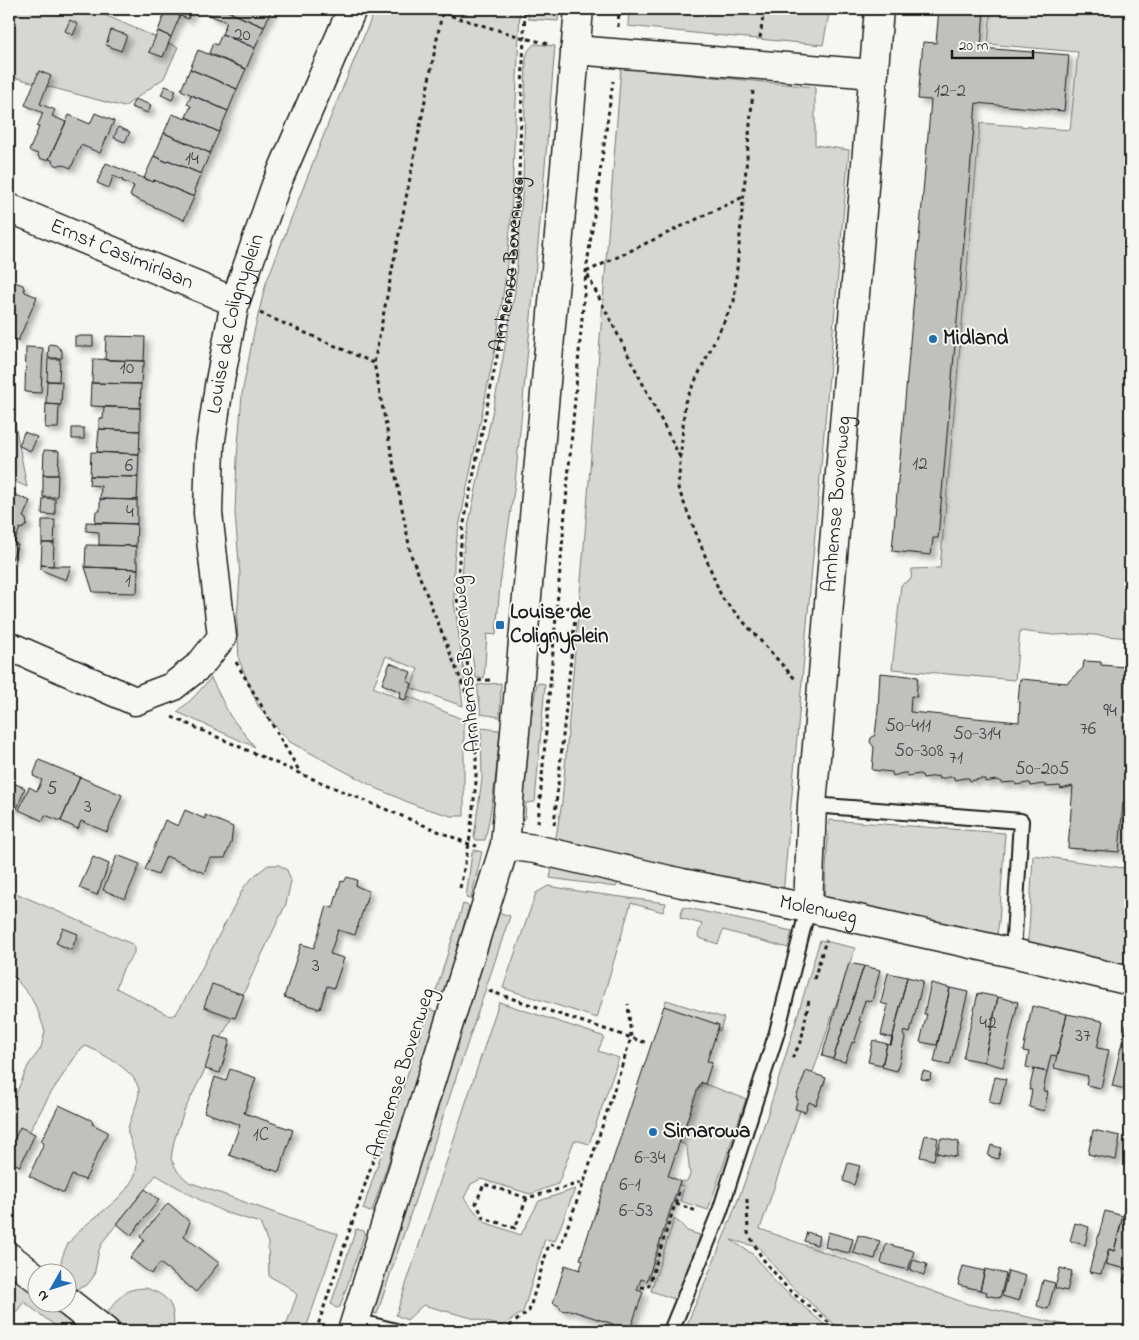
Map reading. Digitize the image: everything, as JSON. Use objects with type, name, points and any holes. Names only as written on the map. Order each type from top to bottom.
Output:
[{"type":"street","name":"Louise de Colignyplein","points":[[222,636],[208,513],[210,446],[235,302],[276,184],[352,9]]},
{"type":"street","name":"Arnhemse Bovenweg","points":[[354,1326],[505,845],[579,9]]},
{"type":"street","name":"Arnhemse Bovenweg","points":[[808,908],[812,805],[880,9]]},
{"type":"street","points":[[575,50],[874,74]]},
{"type":"street","name":"Ernst Casimirlaan","points":[[9,208],[235,302]]},
{"type":"street","points":[[9,646],[136,701],[172,688],[200,664],[222,636]]},
{"type":"street","name":"Molenweg","points":[[505,845],[535,849],[682,883],[808,908],[1130,981]]},
{"type":"street","points":[[9,1257],[28,1271]]},
{"type":"street","points":[[78,1310],[105,1331]]},
{"type":"lane","points":[[812,805],[1021,821],[1013,953]]},
{"type":"lane","name":"Arnhemse Bovenweg","points":[[671,1331],[720,1211],[777,1032],[808,908]]},
{"type":"lane","name":"Arnhemse Bovenweg","points":[[354,1326],[396,1331]]},
{"type":"path","points":[[436,9],[442,13],[524,38]]},
{"type":"path","name":"Arnhemse Bovenweg","points":[[460,889],[469,844],[476,782],[476,719],[457,598],[459,560],[463,528],[510,291],[518,173],[524,9]]},
{"type":"path","points":[[764,9],[756,65],[734,301],[685,402],[678,488],[722,598],[821,708]]},
{"type":"path","points":[[442,13],[374,363],[411,555],[476,719]]},
{"type":"path","points":[[681,458],[586,272],[743,196]]},
{"type":"path","points":[[235,302],[374,363]]},
{"type":"path","points":[[548,607],[576,608],[551,853]]},
{"type":"path","points":[[222,636],[301,774]]},
{"type":"path","points":[[136,701],[301,774],[469,844],[483,846],[505,845]]},
{"type":"path","points":[[814,979],[834,914]]},
{"type":"path","points":[[489,991],[647,1043]]},
{"type":"path","points":[[792,1059],[800,1042],[809,997]]},
{"type":"path","points":[[503,1331],[529,1311],[548,1244],[560,1247],[584,1182],[630,1038],[628,1004]]},
{"type":"path","name":"Arnhemse Bovenweg","points":[[316,1331],[394,1099]]},
{"type":"path","points":[[527,1198],[515,1228],[484,1218],[476,1203],[484,1184],[527,1198],[584,1182]]},
{"type":"path","points":[[642,1286],[648,1288],[680,1189]]},
{"type":"path","points":[[747,1192],[748,1232],[762,1258],[788,1289],[839,1331]]},
{"type":"shaded area","points":[[9,9],[91,9],[178,47],[164,78],[124,107],[9,76]]},
{"type":"shaded area","points":[[375,9],[520,9],[511,219],[506,274],[496,344],[457,537],[454,562],[454,601],[465,680],[460,682],[463,706],[411,688],[418,669],[386,656],[373,687],[405,701],[408,696],[464,720],[464,816],[451,816],[417,806],[378,789],[290,742],[258,706],[239,660],[237,620],[240,575],[235,513],[237,458],[242,394],[254,332],[266,283]]},
{"type":"shaded area","points":[[529,9],[559,9],[558,21],[528,19]]},
{"type":"shaded area","points":[[629,9],[830,9],[823,45],[628,26]]},
{"type":"shaded area","points":[[991,9],[1130,9],[1130,638],[1082,634],[1053,635],[1020,631],[1015,680],[892,669],[901,585],[911,579],[912,569],[940,568],[980,123],[1070,130],[1078,52],[988,44]]},
{"type":"shaded area","points":[[535,44],[555,46],[542,202],[515,483],[500,584],[496,635],[487,634],[484,678],[476,678],[464,611],[462,581],[464,546],[498,385],[515,291],[523,182],[526,59],[529,50]]},
{"type":"shaded area","points":[[621,68],[815,87],[815,145],[849,150],[783,895],[554,848],[562,802],[584,546]]},
{"type":"shaded area","points":[[9,392],[27,487],[9,479]]},
{"type":"shaded area","points":[[211,678],[230,716],[255,747],[177,712]]},
{"type":"shaded area","points":[[501,683],[500,717],[481,714],[477,685]]},
{"type":"shaded area","points":[[537,683],[545,684],[535,802],[526,803],[525,819],[519,819],[526,745]]},
{"type":"shaded area","points":[[481,728],[500,731],[494,786],[485,840],[476,840],[474,837],[482,779]]},
{"type":"shaded area","points":[[829,820],[1005,833],[999,922],[995,946],[824,904]]},
{"type":"shaded area","points":[[474,850],[482,852],[471,899],[466,898]]},
{"type":"shaded area","points":[[1033,855],[1130,869],[1130,977],[1026,953]]},
{"type":"shaded area","points":[[268,865],[279,865],[287,870],[291,881],[286,904],[237,1007],[184,1111],[174,1141],[171,1159],[178,1172],[189,1182],[338,1234],[305,1331],[284,1331],[297,1295],[289,1287],[269,1276],[268,1243],[260,1223],[224,1212],[156,1175],[104,1240],[99,1250],[94,1276],[87,1285],[78,1288],[78,1262],[61,1262],[66,1247],[75,1235],[127,1189],[135,1174],[137,1164],[128,1129],[139,1092],[133,1077],[109,1058],[86,1046],[79,1051],[49,1096],[9,1169],[9,1110],[28,1066],[41,1048],[45,1031],[30,996],[9,971],[9,890],[134,945],[134,953],[123,969],[116,988],[170,1016],[176,1014],[244,887]]},
{"type":"shaded area","points":[[552,868],[618,883],[616,887],[550,878]]},
{"type":"shaded area","points":[[548,886],[666,903],[663,912],[631,903],[597,1018],[503,988],[536,893]]},
{"type":"shaded area","points":[[463,904],[469,906],[445,992],[443,993],[436,991]]},
{"type":"shaded area","points":[[683,907],[792,931],[788,948],[723,930],[718,944],[699,938],[698,935],[702,924],[680,918]]},
{"type":"shaded area","points":[[495,911],[510,916],[377,1314],[369,1312]]},
{"type":"shaded area","points":[[820,940],[855,948],[760,1229],[968,1304],[1093,1331],[842,1331],[788,1283],[756,1244],[754,1246],[731,1240],[754,1255],[776,1283],[832,1331],[684,1331],[723,1239],[754,1156]]},
{"type":"shaded area","points":[[666,1000],[724,1018],[720,1031],[717,1030],[719,1025],[664,1007]]},
{"type":"shaded area","points":[[499,1002],[602,1036],[604,1037],[598,1051],[619,1058],[589,1144],[574,1141],[558,1184],[530,1194],[481,1179],[471,1184],[464,1198],[484,1222],[521,1235],[539,1201],[575,1189],[555,1241],[545,1239],[523,1312],[502,1326],[423,1305],[407,1320],[396,1315]]},
{"type":"shaded area","points":[[429,1009],[438,1014],[372,1211],[370,1212],[363,1209]]},
{"type":"shaded area","points":[[702,1083],[746,1099],[708,1210],[680,1201],[684,1186],[679,1185],[680,1182],[687,1181],[690,1175],[687,1148],[684,1144],[680,1143],[697,1088],[700,1089]]},
{"type":"shaded area","points":[[674,1219],[687,1231],[700,1235],[680,1301],[651,1291]]},
{"type":"shaded area","points":[[356,1229],[365,1233],[340,1307],[336,1308],[331,1304]]},
{"type":"shaded area","points":[[9,1266],[28,1282],[28,1305],[24,1302],[9,1321]]},
{"type":"shaded area","points":[[146,1288],[161,1295],[170,1304],[174,1331],[129,1331],[108,1314],[108,1311],[128,1291]]},
{"type":"shaded area","points":[[37,1312],[67,1312],[84,1325],[81,1331],[62,1331]]},
{"type":"building","points":[[167,9],[192,9],[188,19]]},
{"type":"building","points":[[211,9],[227,11],[264,27],[255,48],[222,34],[227,22],[209,15]]},
{"type":"building","points":[[233,9],[274,9],[273,12],[271,11],[264,27],[231,13]]},
{"type":"building","name":"Midland","points":[[939,9],[984,9],[981,48],[1069,55],[1064,111],[976,103],[938,538],[933,538],[931,555],[892,551],[931,100],[918,99],[923,42],[936,43]]},
{"type":"building","points":[[166,10],[180,16],[171,37],[158,31]]},
{"type":"building","points":[[70,20],[78,24],[73,35],[65,31]]},
{"type":"building","points":[[111,30],[127,35],[121,51],[106,45]]},
{"type":"building","points":[[158,31],[171,37],[163,57],[149,52]]},
{"type":"building","points":[[222,34],[255,48],[246,69],[209,53],[213,43],[217,45]]},
{"type":"building","points":[[198,50],[246,69],[237,89],[190,69]]},
{"type":"building","points":[[190,69],[237,89],[228,111],[181,90]]},
{"type":"building","points":[[39,71],[51,76],[40,104],[55,110],[52,116],[66,122],[49,159],[45,160],[39,158],[38,154],[29,151],[43,113],[25,105]]},
{"type":"building","points":[[165,86],[176,90],[172,100],[161,95]]},
{"type":"building","points":[[191,95],[228,111],[219,132],[186,117],[191,106],[187,104]]},
{"type":"building","points":[[135,99],[151,105],[148,113],[131,107]]},
{"type":"building","points":[[95,113],[114,121],[100,153],[81,145],[71,168],[61,164],[58,166],[53,163],[49,159],[69,115],[90,124]]},
{"type":"building","points":[[172,114],[186,119],[186,117],[219,132],[210,153],[164,133]]},
{"type":"building","points":[[118,127],[130,132],[125,142],[114,138]]},
{"type":"building","points":[[164,133],[210,153],[201,174],[154,156]]},
{"type":"building","points":[[154,156],[201,174],[194,190],[196,191],[194,197],[154,180],[153,182],[144,178]]},
{"type":"building","points":[[106,163],[194,197],[184,220],[130,196],[134,186],[123,180],[113,176],[109,188],[97,183]]},
{"type":"building","points":[[15,282],[23,285],[25,292],[37,297],[18,341],[10,337],[13,331],[9,329],[9,296]]},
{"type":"building","points":[[75,336],[93,336],[93,346],[75,346]]},
{"type":"building","points":[[106,336],[145,337],[144,361],[105,360]]},
{"type":"building","points":[[49,344],[56,345],[62,351],[62,358],[48,358]]},
{"type":"building","points":[[26,347],[43,348],[41,393],[25,392]]},
{"type":"building","points":[[48,359],[60,359],[59,381],[47,381]]},
{"type":"building","points":[[93,359],[144,361],[141,384],[92,383]]},
{"type":"building","points":[[47,381],[62,382],[61,405],[46,404]]},
{"type":"building","points":[[91,383],[141,384],[140,408],[90,406]]},
{"type":"building","points":[[46,404],[59,405],[58,428],[45,428]]},
{"type":"building","points":[[104,407],[140,408],[140,431],[99,429],[99,418],[103,419]]},
{"type":"building","points":[[72,428],[84,428],[84,439],[72,439]]},
{"type":"building","points":[[99,429],[140,431],[139,454],[97,452]]},
{"type":"building","points":[[24,432],[37,437],[31,451],[19,446]]},
{"type":"building","points":[[44,450],[59,451],[58,475],[43,475]]},
{"type":"building","points":[[91,452],[139,454],[138,477],[90,476]]},
{"type":"building","points":[[43,475],[58,475],[57,497],[43,497]]},
{"type":"building","points":[[90,476],[138,477],[137,500],[100,499],[101,486],[89,485]]},
{"type":"building","points":[[9,492],[30,501],[23,517],[26,519],[27,525],[22,529],[20,528],[14,543],[18,545],[12,559],[9,558]]},
{"type":"building","points":[[43,498],[55,499],[55,515],[42,514]]},
{"type":"building","points":[[100,499],[137,500],[137,524],[95,523],[96,511],[100,511]]},
{"type":"building","points":[[42,520],[55,520],[54,543],[42,543]]},
{"type":"building","points":[[86,522],[137,524],[136,546],[99,545],[99,532],[86,531]]},
{"type":"building","points":[[42,543],[54,543],[53,566],[41,565]]},
{"type":"building","points":[[86,545],[136,546],[138,569],[85,567]]},
{"type":"building","points":[[41,565],[71,566],[66,580],[41,570]]},
{"type":"building","points":[[85,567],[138,569],[137,593],[93,592]]},
{"type":"building","points":[[1124,617],[1130,617],[1130,629],[1123,628]]},
{"type":"building","points":[[1084,661],[1101,662],[1101,665],[1125,667],[1125,664],[1130,665],[1130,803],[1123,802],[1119,852],[1068,848],[1073,786],[1061,789],[1060,786],[1046,787],[1046,785],[1042,784],[1031,786],[1030,783],[1027,783],[1016,785],[1015,782],[1001,783],[996,780],[985,782],[985,779],[970,781],[969,778],[965,778],[954,780],[954,777],[939,779],[938,776],[923,778],[919,774],[908,776],[907,773],[893,776],[892,772],[872,770],[874,747],[870,742],[871,738],[875,735],[880,673],[918,677],[917,697],[911,696],[910,712],[1019,722],[1020,679],[1067,683],[1083,668]]},
{"type":"building","points":[[390,663],[411,672],[407,681],[412,684],[405,700],[399,698],[401,692],[382,684]]},
{"type":"building","points":[[39,760],[80,777],[61,821],[45,815],[43,821],[19,810],[29,787],[37,791],[42,780],[33,776]]},
{"type":"building","points":[[80,777],[122,795],[107,832],[81,821],[78,829],[61,821]]},
{"type":"building","points":[[11,782],[25,788],[17,809],[9,806],[9,787]]},
{"type":"building","points":[[185,810],[205,819],[205,815],[233,827],[231,843],[225,858],[210,858],[204,873],[166,856],[158,875],[145,870],[165,820],[178,826]]},
{"type":"building","points":[[117,855],[140,864],[125,899],[103,890]]},
{"type":"building","points":[[93,857],[109,864],[97,895],[79,888]]},
{"type":"building","points":[[347,877],[357,880],[356,886],[369,891],[355,935],[338,930],[330,954],[344,958],[334,988],[327,986],[320,1009],[284,997],[301,944],[314,948],[327,906],[333,908],[341,881],[344,882]]},
{"type":"building","points":[[63,928],[78,934],[71,950],[56,943]]},
{"type":"building","points":[[849,963],[864,966],[833,1059],[822,1056]]},
{"type":"building","points":[[864,966],[880,970],[872,1001],[865,1000],[859,1021],[861,1022],[845,1062],[833,1059]]},
{"type":"building","points":[[888,973],[907,977],[891,1045],[892,1038],[881,1035],[888,1005],[881,1003]]},
{"type":"building","points":[[907,977],[923,981],[910,1033],[904,1031],[903,1034],[905,1038],[897,1071],[882,1067],[887,1044],[891,1045]]},
{"type":"building","points":[[931,983],[950,988],[937,1045],[920,1042],[927,1014],[924,1014]]},
{"type":"building","points":[[212,984],[244,995],[235,1018],[204,1007]]},
{"type":"building","points":[[950,988],[968,992],[950,1065],[934,1062]]},
{"type":"building","points":[[978,993],[998,997],[984,1062],[963,1058]]},
{"type":"building","points":[[998,997],[1018,1002],[1003,1067],[984,1062]]},
{"type":"building","name":"Simarowa","points":[[664,1006],[719,1025],[707,1061],[712,1062],[705,1084],[701,1082],[698,1088],[668,1176],[680,1181],[647,1281],[641,1279],[637,1290],[643,1292],[630,1330],[619,1329],[615,1328],[613,1324],[570,1310],[561,1310],[559,1306],[553,1303],[565,1265],[580,1270],[583,1260],[580,1259]]},
{"type":"building","points":[[1032,1006],[1067,1014],[1057,1056],[1051,1055],[1047,1072],[1026,1067],[1029,1052],[1023,1051]]},
{"type":"building","points":[[1067,1014],[1103,1021],[1097,1048],[1109,1050],[1101,1088],[1086,1085],[1088,1076],[1054,1068]]},
{"type":"building","points":[[1126,1025],[1130,1026],[1130,1090],[1112,1086]]},
{"type":"building","points":[[215,1036],[230,1040],[220,1073],[205,1069]]},
{"type":"building","points":[[873,1040],[887,1044],[882,1065],[868,1062]]},
{"type":"building","points":[[230,1069],[256,1078],[244,1113],[293,1130],[279,1172],[229,1155],[240,1125],[204,1112],[215,1077],[226,1081]]},
{"type":"building","points":[[1034,1069],[1047,1072],[1043,1091],[1048,1092],[1044,1111],[1029,1107],[1032,1090],[1029,1090]]},
{"type":"building","points":[[806,1071],[826,1078],[816,1105],[809,1102],[805,1112],[795,1109],[798,1099],[796,1098]]},
{"type":"building","points":[[923,1071],[931,1073],[930,1080],[921,1079]]},
{"type":"building","points":[[995,1077],[1006,1079],[1000,1105],[989,1102]]},
{"type":"building","points":[[59,1105],[93,1121],[92,1124],[108,1132],[85,1180],[72,1175],[64,1193],[29,1176],[44,1143],[41,1141]]},
{"type":"building","points":[[20,1127],[35,1134],[20,1166],[9,1161],[9,1151]]},
{"type":"building","points":[[1093,1130],[1120,1136],[1116,1160],[1088,1154]]},
{"type":"building","points":[[925,1135],[938,1138],[934,1160],[920,1157]]},
{"type":"building","points":[[941,1138],[959,1142],[956,1157],[937,1153]]},
{"type":"building","points":[[991,1145],[1001,1148],[998,1159],[988,1156]]},
{"type":"building","points":[[848,1163],[860,1166],[854,1185],[843,1181]]},
{"type":"building","points":[[145,1189],[159,1200],[131,1235],[117,1224]]},
{"type":"building","points":[[168,1203],[190,1222],[184,1236],[219,1263],[196,1292],[160,1263],[151,1274],[130,1258],[144,1240],[140,1237]]},
{"type":"building","points":[[1105,1211],[1123,1216],[1114,1251],[1109,1249],[1101,1274],[1089,1272]]},
{"type":"building","points":[[1123,1216],[1130,1218],[1130,1253],[1127,1269],[1105,1264],[1109,1249],[1114,1251]]},
{"type":"building","points":[[1075,1223],[1089,1227],[1085,1245],[1070,1241]]},
{"type":"building","points":[[807,1232],[819,1236],[817,1245],[804,1241]]},
{"type":"building","points":[[828,1232],[853,1239],[849,1253],[825,1247]]},
{"type":"building","points":[[858,1235],[880,1241],[875,1259],[853,1253]]},
{"type":"building","points":[[886,1244],[914,1251],[908,1270],[881,1263]]},
{"type":"building","points":[[1130,1253],[1130,1283],[1123,1282]]},
{"type":"building","points":[[913,1260],[927,1264],[924,1275],[910,1270]]},
{"type":"building","points":[[963,1266],[985,1271],[980,1290],[958,1285]]},
{"type":"building","points":[[1060,1268],[1072,1271],[1067,1291],[1055,1288]]},
{"type":"building","points":[[985,1269],[1006,1274],[1000,1298],[986,1295],[987,1292],[980,1290]]},
{"type":"building","points":[[1008,1271],[1026,1276],[1019,1301],[1002,1296]]},
{"type":"building","points":[[1043,1280],[1055,1283],[1048,1309],[1037,1306]]},
{"type":"place","name":"Midland","points":[[933,339]]},
{"type":"place","name":"Louise de Colignyplein","points":[[500,625]]},
{"type":"place","name":"Simarowa","points":[[653,1132]]}]
